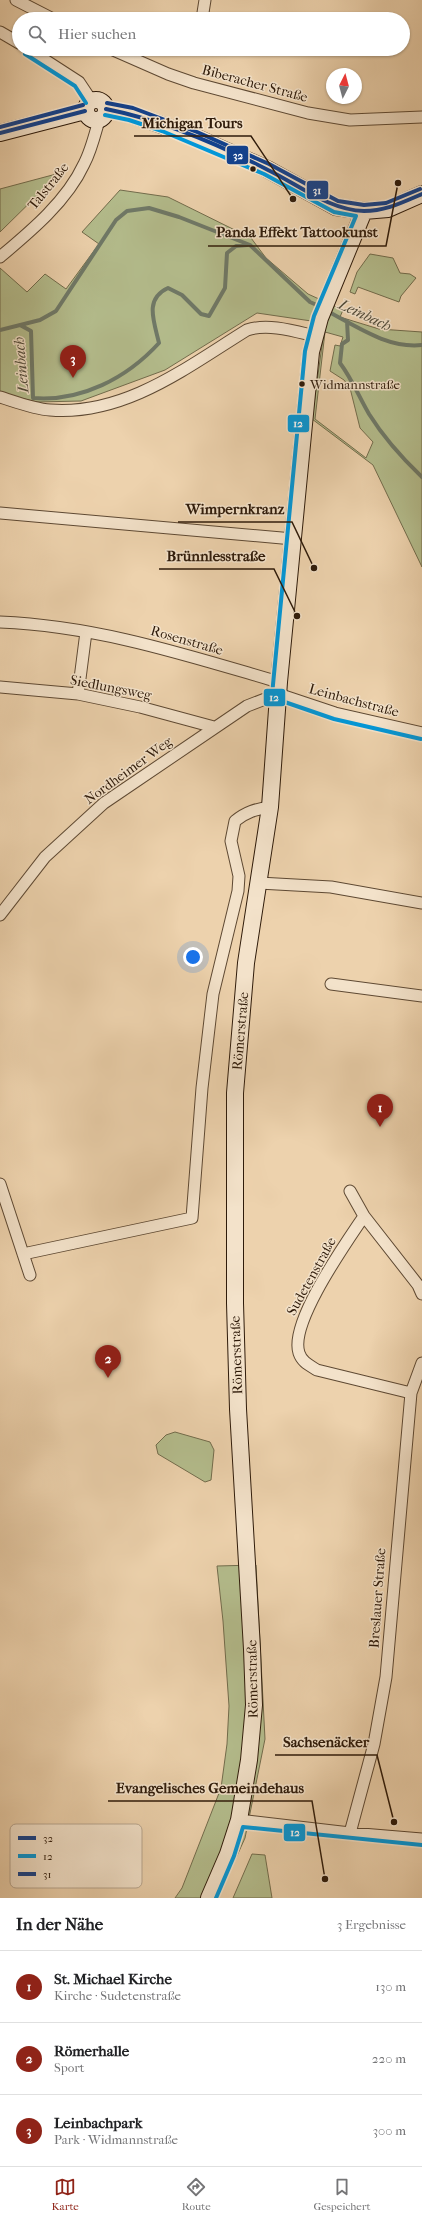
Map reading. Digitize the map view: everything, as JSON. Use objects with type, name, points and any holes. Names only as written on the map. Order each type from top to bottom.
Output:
[{"type":"main road","points":[[0,133],[88,106],[87,116],[92,120],[102,115],[131,114],[164,124],[267,169],[336,207],[364,212],[388,209],[422,194]]},
{"type":"main road","name":"Römerstraße","points":[[209,1898],[228,1854],[239,1820],[250,1760],[254,1705],[238,1409],[235,1303],[235,1101],[246,963],[270,807],[292,539],[305,405],[315,336],[320,318],[364,212]]},
{"type":"street","points":[[16,0],[39,12]]},
{"type":"street","points":[[203,12],[205,0]]},
{"type":"street","points":[[0,32],[12,39]]},
{"type":"street","points":[[39,56],[79,82],[88,106]]},
{"type":"street","name":"Biberacher Straße","points":[[127,56],[168,74],[194,83],[308,113],[350,120],[422,117]]},
{"type":"street","name":"Talstraße","points":[[0,257],[27,234],[64,196],[84,164],[102,115]]},
{"type":"street","points":[[0,397],[49,410],[84,410],[132,397],[150,388],[247,330],[257,326],[295,331],[315,336]]},
{"type":"street","points":[[0,513],[292,539]]},
{"type":"street","name":"Rosenstraße","points":[[0,622],[86,632],[150,644],[279,688]]},
{"type":"street","points":[[78,694],[86,632]]},
{"type":"street","name":"Siedlungsweg","points":[[0,687],[78,694],[140,707],[214,727]]},
{"type":"street","name":"Nordheimer Weg","points":[[0,915],[45,857],[104,803],[214,727],[279,688]]},
{"type":"street","name":"Leinbachstraße","points":[[279,688],[335,713],[422,734]]},
{"type":"street","name":"Römerstraße","points":[[23,1254],[192,1218],[202,1088],[213,994],[238,891],[239,876],[231,841],[235,821],[244,814],[257,809],[270,807]]},
{"type":"street","points":[[259,883],[331,887],[422,902]]},
{"type":"street","points":[[332,984],[422,996]]},
{"type":"street","points":[[0,1184],[30,1275]]},
{"type":"street","points":[[350,1191],[364,1216],[418,1285],[422,1294]]},
{"type":"street","name":"Sudetenstraße","points":[[364,1216],[306,1312],[298,1334],[299,1353],[304,1362],[317,1370],[411,1393]]},
{"type":"street","name":"Breslauer Straße","points":[[350,1833],[375,1738],[386,1677],[411,1393],[422,1363]]},
{"type":"street","points":[[239,1820],[350,1833],[422,1839]]},
{"type":"green space","points":[[60,173],[0,232],[0,189]]},
{"type":"green space","points":[[120,190],[168,197],[251,238],[266,258],[308,294],[343,310],[340,317],[379,329],[422,332],[422,567],[373,465],[312,419],[325,323],[257,313],[165,370],[81,401],[37,402],[0,393],[0,268],[27,292],[45,274],[66,289],[99,244],[82,232]],"holes":[[[325,332],[343,337],[340,346],[335,345],[330,371],[344,380],[350,388],[360,428],[373,442],[366,458],[315,419]]]},
{"type":"green space","points":[[370,254],[393,258],[400,273],[410,274],[416,278],[401,296],[399,302],[358,287],[355,294],[350,292],[357,272]]},
{"type":"green space","points":[[175,1432],[210,1442],[214,1450],[211,1480],[205,1482],[158,1454],[156,1445],[166,1435]]},
{"type":"green space","points":[[256,1565],[265,1739],[245,1838],[218,1898],[175,1898],[182,1888],[221,1788],[227,1744],[229,1706],[223,1621],[217,1566]]},
{"type":"green space","points":[[252,1854],[265,1855],[272,1898],[233,1898]]},
{"type":"waterway","name":"Leinbach","points":[[0,330],[40,320],[56,311],[116,220],[127,211],[149,208],[179,217],[250,245],[310,302],[321,307]]},
{"type":"waterway","name":"Leinbach","points":[[20,325],[31,331],[33,398],[51,398],[86,392],[118,377],[133,367],[159,343],[153,319],[153,304],[156,298],[168,288],[182,295],[201,314],[209,316],[225,288],[227,253],[236,246],[247,245]]},
{"type":"waterway","name":"Leinbach","points":[[327,311],[385,340],[409,345],[422,345]]},
{"type":"waterway","points":[[347,321],[348,340],[342,344],[340,363],[369,414],[381,431],[400,455],[422,477]]},
{"type":"transit line","name":"12","points":[[28,56],[75,86],[86,103]]},
{"type":"transit line","name":"31","points":[[107,103],[133,108],[197,132],[269,164],[338,201],[364,205],[386,203],[420,189]]},
{"type":"transit line","name":"31","points":[[0,127],[83,105]]},
{"type":"transit line","name":"32","points":[[106,109],[168,126],[209,142],[249,160],[326,202],[351,210],[372,211],[394,206],[422,194]]},
{"type":"transit line","name":"32","points":[[0,133],[85,111]]},
{"type":"transit line","name":"12","points":[[105,115],[129,120],[162,131],[264,174],[334,212],[356,216],[314,316],[305,351],[272,695],[276,699],[334,719],[421,739]]},
{"type":"transit line","name":"12","points":[[216,1898],[234,1856],[243,1827],[422,1845]]},
{"type":"place","name":"Panda Effekt Tattookunst","points":[[398,183]]},
{"type":"place","name":"Michigan Tours","points":[[293,199]]},
{"type":"place","name":"Leinbachpark","points":[[73,378]]},
{"type":"place","name":"Widmannstraße","points":[[302,384]]},
{"type":"place","name":"Wimpernkranz","points":[[314,568]]},
{"type":"place","name":"Brünnlesstraße","points":[[297,616]]},
{"type":"place","name":"St. Michael Kirche","points":[[380,1127]]},
{"type":"place","name":"Römerhalle","points":[[108,1378]]},
{"type":"place","name":"Sachsenäcker","points":[[394,1822]]},
{"type":"place","name":"Evangelisches Gemeindehaus","points":[[325,1879]]}]
